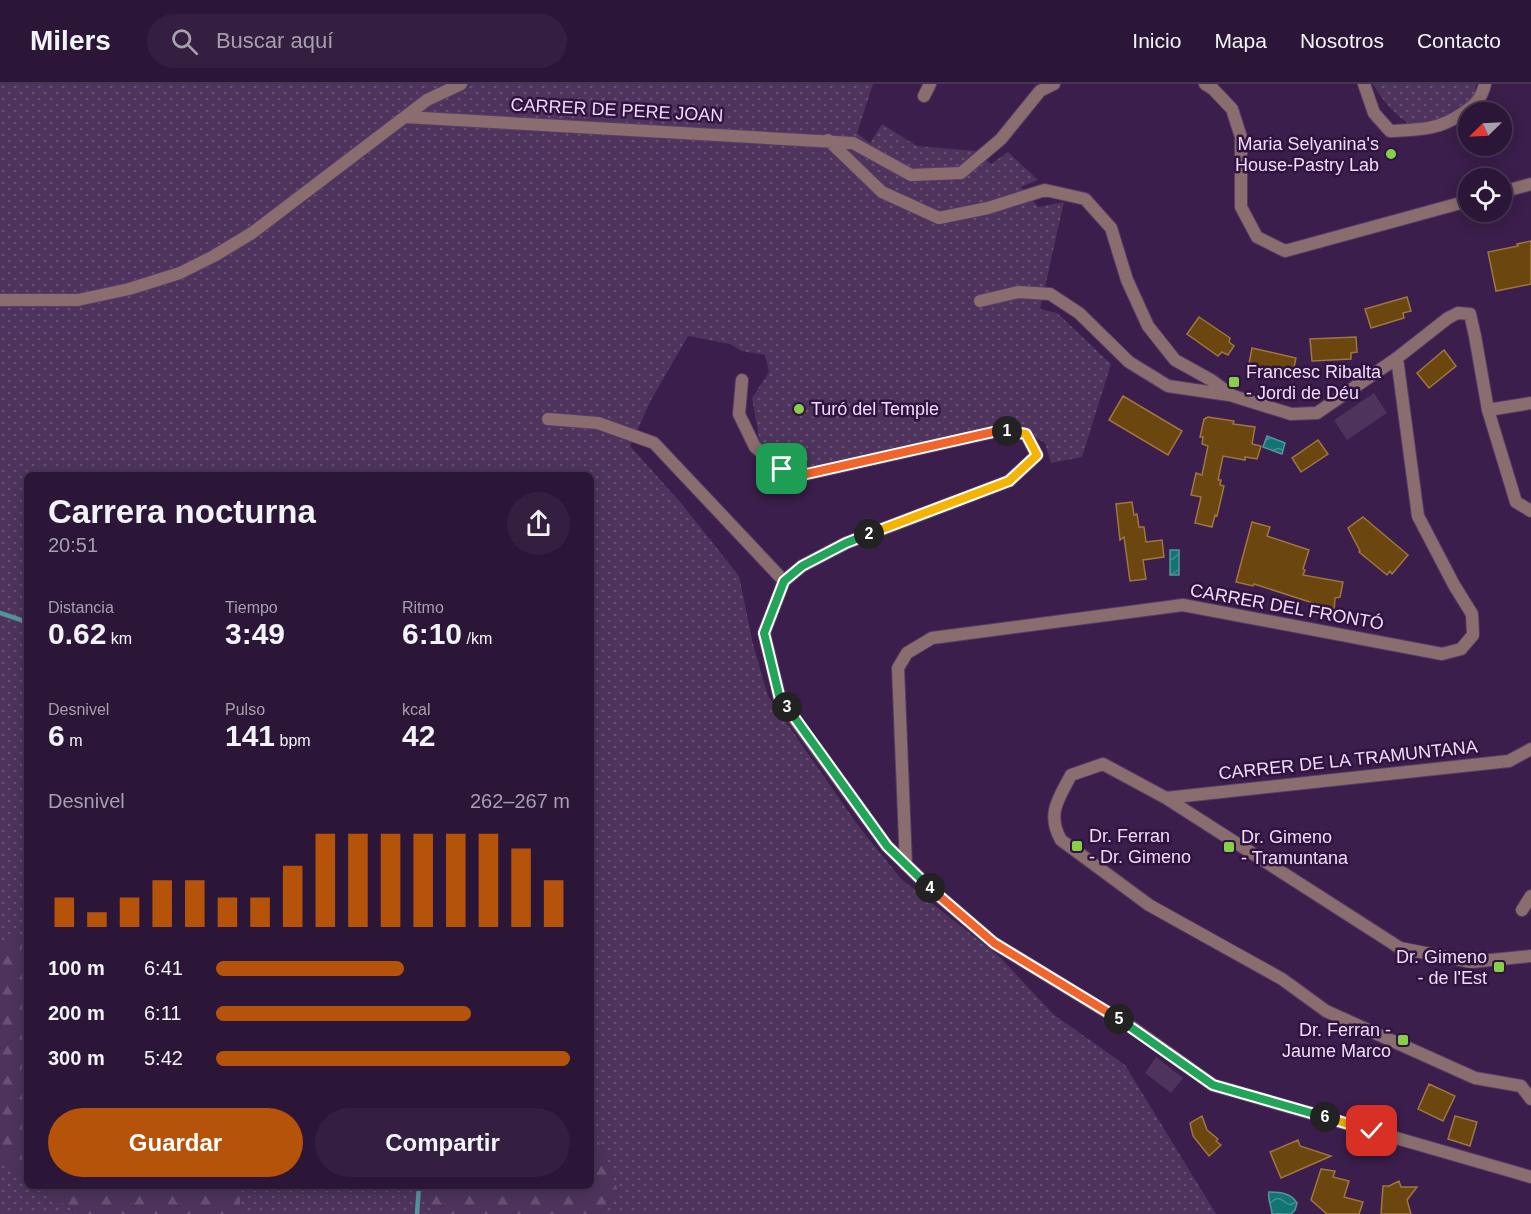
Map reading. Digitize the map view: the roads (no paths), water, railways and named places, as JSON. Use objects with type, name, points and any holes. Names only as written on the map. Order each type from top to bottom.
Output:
[{"type":"street","points":[[0,300],[78,300],[129,289],[180,273],[252,233],[428,100],[461,84]]},
{"type":"street","points":[[924,96],[930,84]]},
{"type":"street","name":"CARRER DE PERE JOAN","points":[[405,117],[828,140],[854,143],[911,175],[961,173],[1001,139],[1040,91],[1054,84]]},
{"type":"street","points":[[1205,84],[1213,88],[1232,109],[1241,137],[1241,207],[1257,237],[1285,251],[1458,204]]},
{"type":"street","points":[[1364,84],[1374,113],[1390,131],[1421,130],[1450,122],[1474,105],[1482,96],[1485,84]]},
{"type":"street","points":[[828,140],[882,192],[939,218],[988,208],[1045,190],[1085,199],[1111,228],[1127,280],[1148,326],[1175,360],[1211,380],[1233,396]]},
{"type":"street","points":[[1512,189],[1531,183]]},
{"type":"street","points":[[980,301],[1018,292],[1050,294],[1079,313],[1129,362],[1168,386],[1233,396],[1291,414],[1317,413],[1397,358],[1448,318],[1458,313],[1470,314],[1488,410],[1516,502],[1531,511]]},
{"type":"street","name":"CARRER DEL FRONTÓ","points":[[906,865],[898,668],[907,653],[932,638],[1183,605],[1442,654],[1461,649],[1473,635],[1472,614],[1418,516],[1397,358]]},
{"type":"street","points":[[742,380],[739,414],[755,447],[782,469],[802,475],[1002,430],[1026,434],[1037,455],[1009,481],[846,543],[802,566],[784,581],[764,633],[780,699],[887,846],[931,889],[994,943],[1133,1028],[1213,1085],[1531,1177]]},
{"type":"street","points":[[1488,410],[1531,403]]},
{"type":"street","points":[[548,419],[598,423],[654,443],[784,581]]},
{"type":"street","name":"CARRER DE LA TRAMUNTANA","points":[[1166,798],[1509,761],[1531,749]]},
{"type":"street","points":[[1531,956],[1471,962],[1400,948],[1166,798],[1103,764],[1071,775],[1055,807],[1053,815],[1056,832],[1061,840],[1149,905],[1282,979],[1326,1011],[1474,1078],[1526,1083],[1531,1099]]},
{"type":"street","points":[[1522,910],[1531,896]]},
{"type":"water","points":[[1267,436],[1285,443],[1282,454],[1263,447]]},
{"type":"water","points":[[1170,550],[1179,550],[1179,575],[1170,575]]},
{"type":"water","points":[[1269,1192],[1292,1197],[1297,1203],[1295,1210],[1291,1214],[1272,1214]]},
{"type":"waterway","points":[[0,613],[24,622]]},
{"type":"waterway","points":[[417,1214],[419,1189]]},
{"type":"place","name":"Maria Selyanina's House-Pastry Lab","points":[[1391,154]]},
{"type":"place","name":"Francesc Ribalta - Jordi de Déu","points":[[1234,382]]},
{"type":"place","name":"Turó del Temple","points":[[799,409]]},
{"type":"place","name":"Dr. Ferran - Dr. Gimeno","points":[[1077,846]]},
{"type":"place","name":"Dr. Gimeno - Tramuntana","points":[[1229,847]]},
{"type":"place","name":"Dr. Gimeno - de l'Est","points":[[1499,967]]},
{"type":"place","name":"Dr. Ferran - Jaume Marco","points":[[1403,1040]]}]
